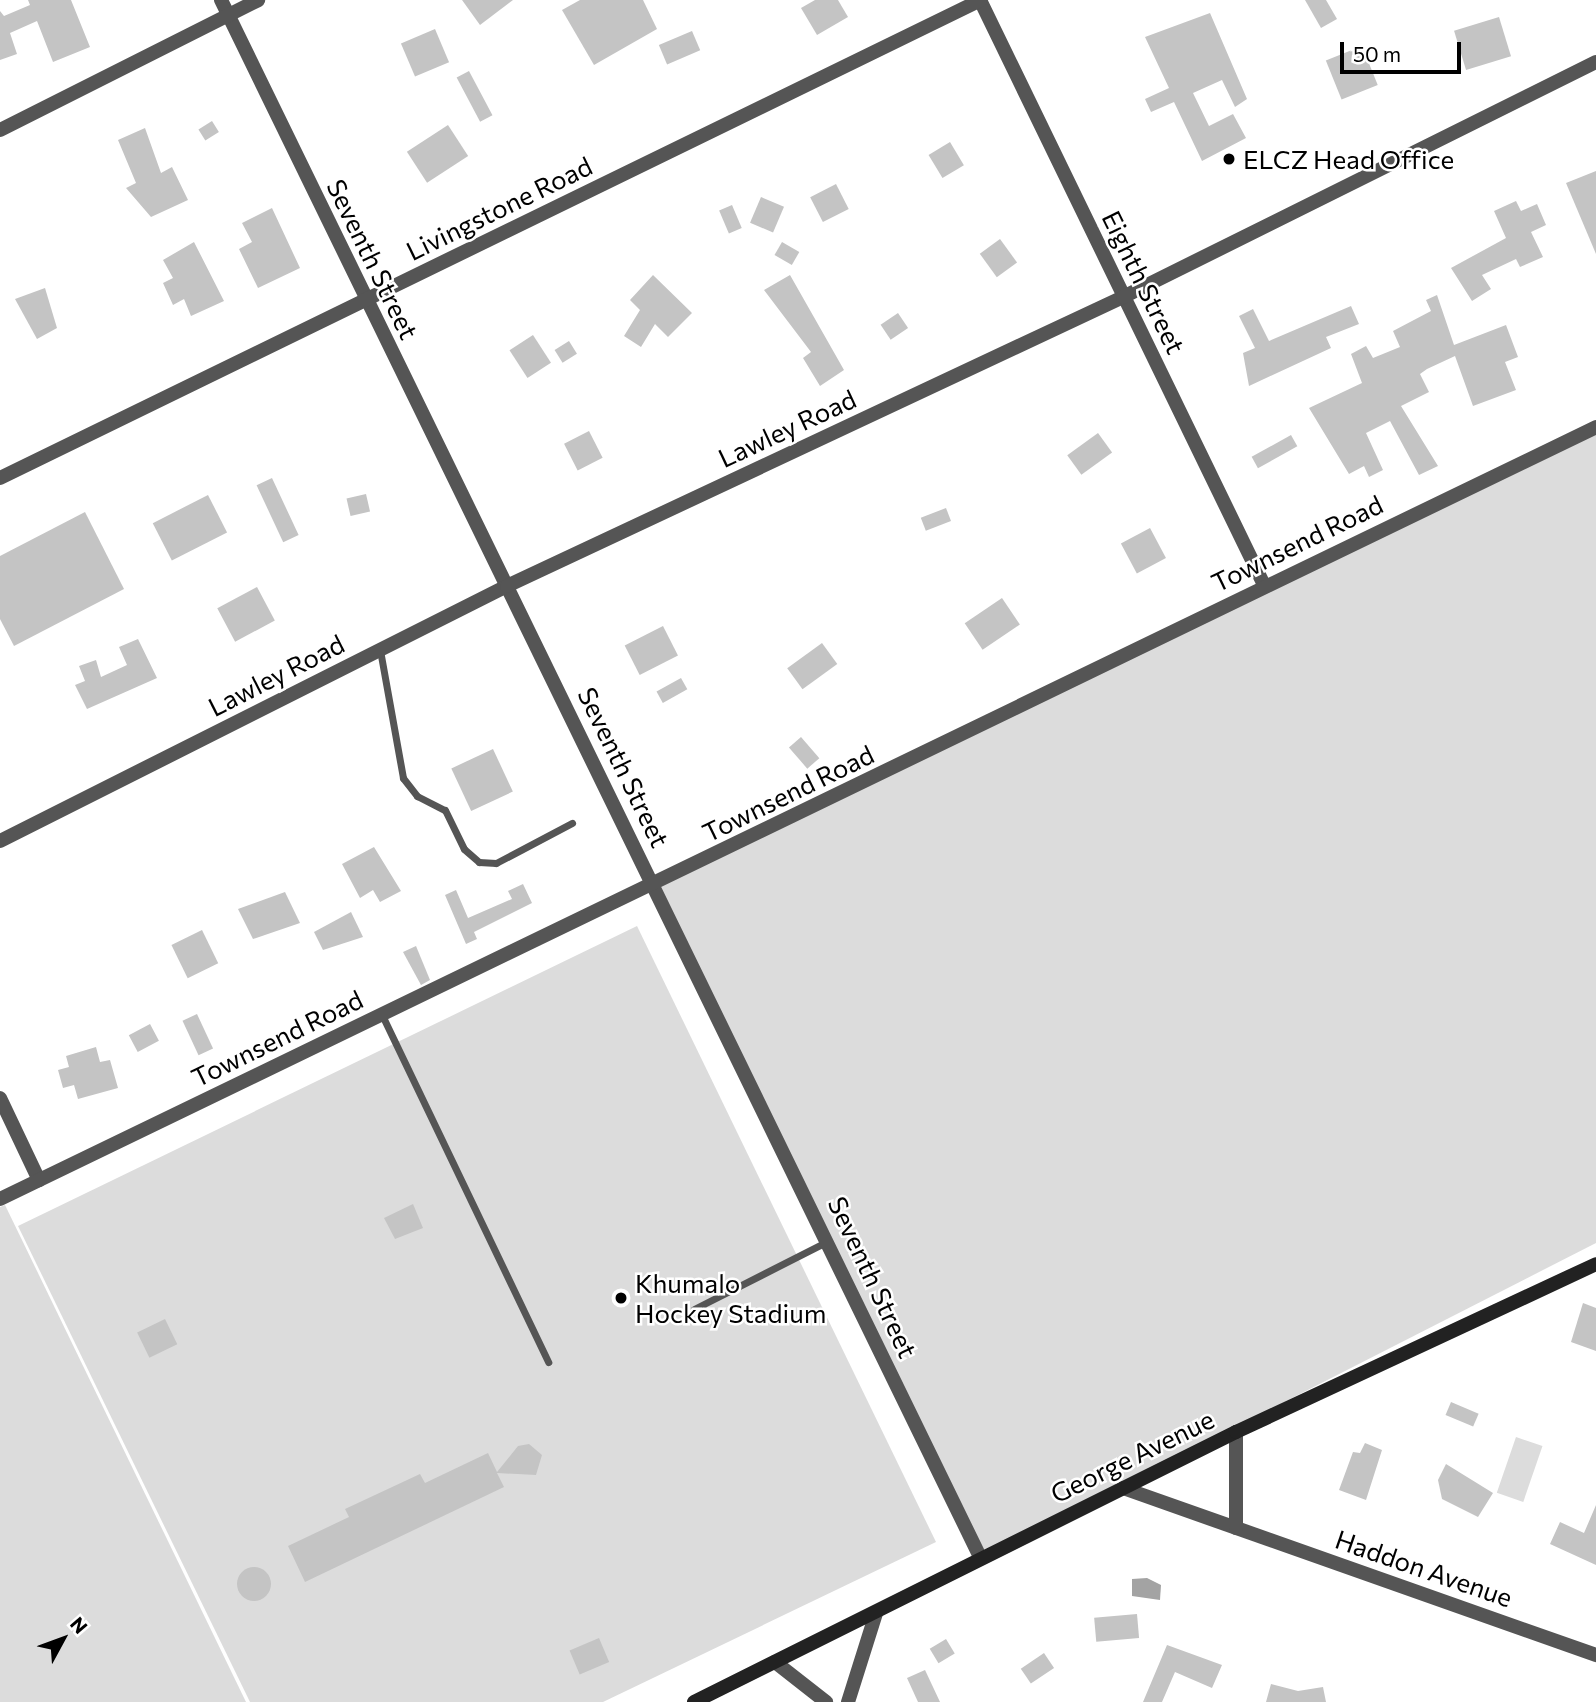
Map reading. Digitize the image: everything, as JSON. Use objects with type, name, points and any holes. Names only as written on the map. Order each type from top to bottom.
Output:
[{"type":"main road","name":"George Avenue","points":[[694,1702],[980,1557],[1237,1432],[1596,1264]]},
{"type":"street","name":"Seventh Street","points":[[221,0],[366,301],[829,1240],[980,1557]]},
{"type":"street","points":[[0,130],[258,0]]},
{"type":"street","name":"Eighth Street","points":[[980,0],[1264,585]]},
{"type":"street","name":"Livingstone Road","points":[[0,478],[980,0]]},
{"type":"street","name":"Lawley Road","points":[[0,841],[507,586],[1123,297],[1596,62]]},
{"type":"street","name":"Townsend Road","points":[[0,1199],[655,884],[1264,585],[1596,427]]},
{"type":"street","points":[[0,1098],[39,1180]]},
{"type":"street","points":[[1236,1528],[1237,1432]]},
{"type":"street","name":"Haddon Avenue","points":[[1123,1488],[1596,1655]]},
{"type":"street","points":[[848,1702],[876,1612]]},
{"type":"street","points":[[775,1662],[826,1702]]},
{"type":"lane","points":[[380,650],[403,778],[417,796],[445,810],[464,849],[480,862],[496,863],[572,823]]},
{"type":"lane","points":[[383,1015],[548,1362]]},
{"type":"lane","points":[[694,1309],[829,1240]]},
{"type":"shaded area","points":[[1596,431],[1596,1243],[980,1557],[655,884]]},
{"type":"shaded area","name":"Khumalo Hockey Stadium","points":[[637,926],[936,1542],[603,1702],[250,1702],[18,1226]]},
{"type":"shaded area","points":[[5,1205],[246,1702],[0,1702],[0,1207]]},
{"type":"shaded area","points":[[1516,1437],[1542,1446],[1523,1502],[1497,1493]]},
{"type":"shaded area","points":[[1147,1578],[1161,1585],[1160,1600],[1132,1596],[1132,1579]]},
{"type":"building","points":[[28,0],[71,0],[90,47],[53,62],[37,21],[10,33],[17,54],[0,60],[0,11],[4,16],[30,5]]},
{"type":"building","points":[[462,0],[513,0],[480,25]]},
{"type":"building","points":[[580,0],[643,0],[657,29],[594,65],[562,10]]},
{"type":"building","points":[[815,0],[838,0],[848,17],[817,35],[801,8]]},
{"type":"building","points":[[1305,0],[1326,0],[1337,19],[1321,28]]},
{"type":"building","points":[[1210,13],[1247,99],[1235,107],[1222,80],[1193,93],[1209,126],[1233,114],[1246,138],[1202,161],[1174,102],[1151,112],[1145,99],[1169,88],[1145,37]]},
{"type":"building","points":[[1499,17],[1511,56],[1466,70],[1454,31]]},
{"type":"building","points":[[435,29],[449,62],[415,77],[401,43]]},
{"type":"building","points":[[692,31],[700,50],[667,64],[659,45]]},
{"type":"building","points":[[1362,46],[1378,85],[1342,100],[1326,61]]},
{"type":"building","points":[[469,71],[492,115],[480,122],[457,78]]},
{"type":"building","points":[[212,121],[219,132],[205,141],[198,129]]},
{"type":"building","points":[[448,125],[468,156],[427,183],[407,152]]},
{"type":"building","points":[[145,128],[161,173],[172,167],[188,200],[151,217],[126,188],[136,183],[118,140]]},
{"type":"building","points":[[950,142],[964,165],[942,178],[929,155]]},
{"type":"building","points":[[1596,171],[1596,254],[1566,183]]},
{"type":"building","points":[[836,184],[849,209],[823,222],[810,197]]},
{"type":"building","points":[[761,197],[784,207],[773,233],[750,223]]},
{"type":"building","points":[[1516,201],[1521,211],[1537,204],[1546,225],[1531,232],[1543,257],[1520,267],[1516,259],[1482,275],[1491,289],[1472,301],[1451,268],[1506,238],[1494,211]]},
{"type":"building","points":[[732,205],[742,228],[729,233],[719,210]]},
{"type":"building","points":[[272,208],[300,268],[258,288],[239,249],[252,242],[242,223]]},
{"type":"building","points":[[1000,239],[1017,262],[997,277],[980,254]]},
{"type":"building","points":[[194,242],[224,301],[191,316],[184,299],[173,305],[163,283],[173,278],[163,260]]},
{"type":"building","points":[[782,242],[799,252],[792,265],[774,255]]},
{"type":"building","points":[[653,275],[692,313],[668,337],[655,324],[641,347],[624,336],[640,310],[630,300]]},
{"type":"building","points":[[790,275],[844,370],[820,386],[803,358],[811,352],[764,290]]},
{"type":"building","points":[[45,288],[57,328],[37,339],[15,299]]},
{"type":"building","points":[[1437,295],[1454,345],[1506,325],[1518,357],[1505,362],[1516,390],[1473,406],[1455,356],[1427,369],[1420,374],[1429,392],[1401,406],[1438,466],[1419,475],[1390,421],[1366,433],[1383,470],[1369,477],[1364,466],[1349,474],[1309,408],[1362,383],[1351,354],[1366,346],[1373,358],[1400,347],[1393,331],[1431,311],[1426,300]]},
{"type":"building","points":[[1351,306],[1359,324],[1326,337],[1331,348],[1249,386],[1243,353],[1255,348],[1239,316],[1253,309],[1269,341]]},
{"type":"building","points":[[898,313],[908,328],[891,340],[881,325]]},
{"type":"building","points":[[533,335],[551,363],[527,378],[510,350]]},
{"type":"building","points":[[569,341],[577,354],[563,363],[555,350]]},
{"type":"building","points":[[589,431],[603,458],[578,470],[564,444]]},
{"type":"building","points":[[1098,433],[1112,452],[1081,475],[1067,455]]},
{"type":"building","points":[[1291,435],[1297,446],[1258,468],[1252,457]]},
{"type":"building","points":[[272,478],[299,535],[283,542],[257,485]]},
{"type":"building","points":[[366,494],[370,512],[351,516],[347,498]]},
{"type":"building","points":[[208,495],[227,532],[172,561],[153,523]]},
{"type":"building","points":[[946,508],[951,521],[926,531],[921,518]]},
{"type":"building","points":[[85,512],[124,589],[14,646],[0,619],[0,556]]},
{"type":"building","points":[[1150,528],[1166,558],[1137,574],[1121,543]]},
{"type":"building","points":[[257,587],[275,621],[235,642],[217,608]]},
{"type":"building","points":[[1002,598],[1020,625],[983,650],[965,623]]},
{"type":"building","points":[[663,626],[678,655],[640,675],[625,646]]},
{"type":"building","points":[[138,639],[157,678],[87,709],[75,685],[85,681],[79,666],[96,660],[101,677],[127,665],[119,647]]},
{"type":"building","points":[[822,643],[837,664],[802,689],[787,668]]},
{"type":"building","points":[[681,678],[687,689],[663,703],[657,692]]},
{"type":"building","points":[[801,737],[819,758],[807,769],[789,747]]},
{"type":"building","points":[[493,749],[513,792],[471,811],[451,768]]},
{"type":"building","points":[[374,847],[401,891],[380,902],[373,890],[360,898],[342,864]]},
{"type":"building","points":[[523,884],[532,903],[474,932],[477,939],[466,944],[445,895],[456,890],[468,918],[512,899],[508,891]]},
{"type":"building","points":[[285,892],[300,923],[253,939],[238,909]]},
{"type":"building","points":[[351,912],[363,937],[323,950],[314,932]]},
{"type":"building","points":[[202,930],[218,963],[188,978],[171,945]]},
{"type":"building","points":[[416,946],[430,980],[421,985],[403,952]]},
{"type":"building","points":[[197,1014],[213,1048],[199,1055],[182,1021]]},
{"type":"building","points":[[150,1024],[159,1041],[138,1052],[129,1035]]},
{"type":"building","points":[[96,1047],[100,1062],[110,1060],[118,1088],[78,1099],[74,1085],[63,1088],[58,1070],[69,1067],[66,1056]]},
{"type":"building","points":[[413,1204],[423,1228],[395,1239],[384,1218]]},
{"type":"building","points":[[1583,1303],[1596,1308],[1596,1351],[1571,1342]]},
{"type":"building","points":[[165,1319],[177,1344],[149,1358],[137,1333]]},
{"type":"building","points":[[1451,1402],[1479,1414],[1473,1427],[1446,1415]]},
{"type":"building","points":[[1365,1443],[1382,1450],[1366,1500],[1339,1490],[1353,1452],[1360,1453]]},
{"type":"building","points":[[529,1444],[542,1455],[536,1475],[497,1473],[504,1487],[305,1582],[288,1546],[349,1517],[345,1509],[420,1474],[425,1483],[488,1453],[497,1472],[518,1446]]},
{"type":"building","points":[[1446,1464],[1493,1493],[1478,1517],[1442,1499],[1438,1480]]},
{"type":"building","points":[[1596,1505],[1596,1565],[1550,1544],[1560,1522],[1584,1533]]},
{"type":"building","points":[[254,1567],[266,1572],[271,1584],[266,1596],[254,1601],[242,1596],[237,1584],[242,1572]]},
{"type":"building","points":[[1137,1614],[1139,1638],[1096,1642],[1094,1618]]},
{"type":"building","points":[[599,1638],[609,1662],[580,1674],[570,1651]]},
{"type":"building","points":[[946,1639],[955,1654],[938,1663],[930,1649]]},
{"type":"building","points":[[1167,1645],[1222,1665],[1212,1688],[1175,1672],[1162,1702],[1143,1702]]},
{"type":"building","points":[[1044,1653],[1054,1668],[1031,1684],[1021,1669]]},
{"type":"building","points":[[925,1670],[940,1702],[918,1702],[907,1678]]},
{"type":"building","points":[[1271,1684],[1298,1691],[1323,1687],[1326,1702],[1266,1702]]},
{"type":"place","name":"ELCZ Head Office","points":[[1229,159]]},
{"type":"place","name":"Khumalo Hockey Stadium","points":[[621,1298]]}]
